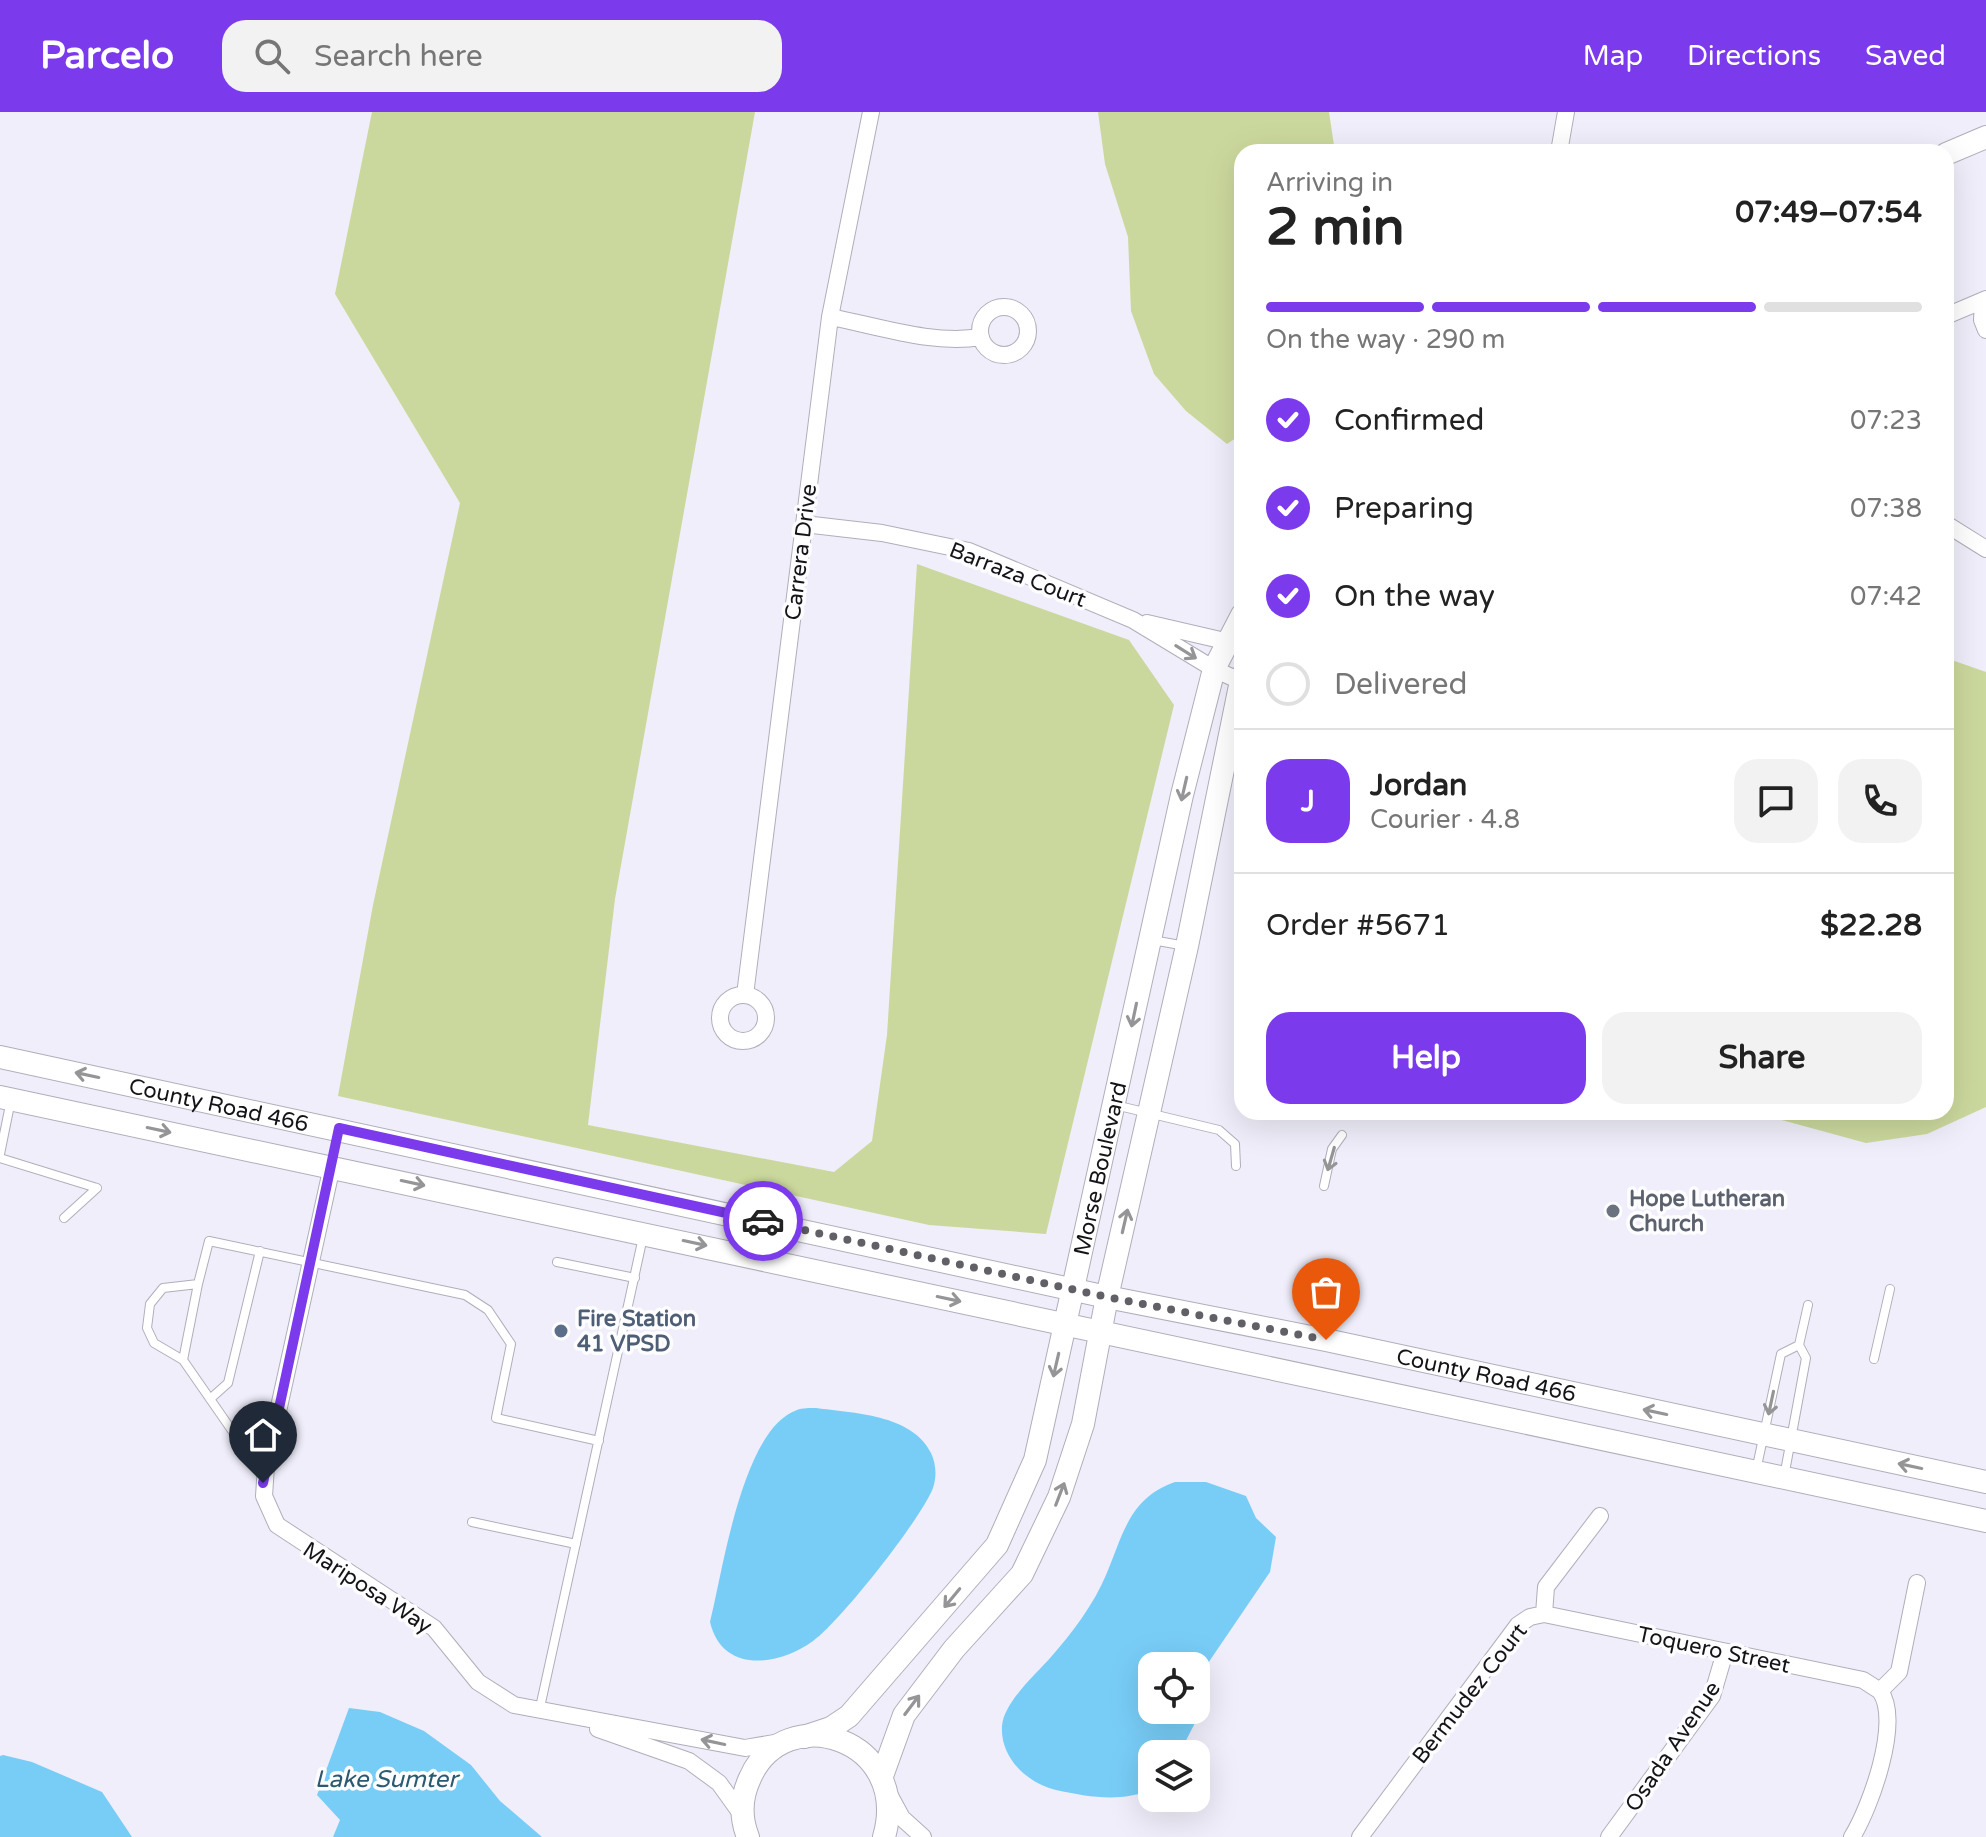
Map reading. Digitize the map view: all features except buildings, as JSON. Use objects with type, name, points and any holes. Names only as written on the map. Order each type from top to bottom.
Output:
[{"type":"main road","points":[[1954,151],[1986,137]]},
{"type":"main road","name":"Morse Boulevard","points":[[742,1815],[744,1791],[753,1770],[769,1752],[797,1738],[831,1728],[849,1716],[997,1545],[1035,1460],[1214,669],[1234,643]]},
{"type":"main road","name":"Morse Boulevard","points":[[884,1837],[889,1818],[885,1785],[904,1715],[954,1649],[1022,1574],[1059,1497],[1083,1424],[1107,1297],[1187,946],[1234,714]]},
{"type":"main road","name":"County Road 466","points":[[0,1057],[339,1128],[1107,1297],[1326,1340],[1986,1482]]},
{"type":"main road","name":"County Road 466","points":[[6,1098],[1986,1521]]},
{"type":"main road","points":[[332,1166],[339,1128]]},
{"type":"main road","points":[[797,1738],[826,1736],[847,1742],[866,1755],[885,1785]]},
{"type":"main road","points":[[742,1815],[748,1837]]},
{"type":"street","name":"Carrera Drive","points":[[745,995],[830,317],[871,112]]},
{"type":"street","points":[[1560,144],[1566,112]]},
{"type":"street","points":[[1954,313],[1985,300]]},
{"type":"street","points":[[1985,300],[1982,320],[1986,330]]},
{"type":"street","points":[[830,317],[934,337],[959,340],[981,337]]},
{"type":"street","name":"Barraza Court","points":[[804,524],[882,533],[969,551],[1133,620],[1214,669],[1234,676]]},
{"type":"street","points":[[1954,529],[1986,549]]},
{"type":"street","name":"Barraza Court","points":[[1133,620],[1234,643]]},
{"type":"street","name":"Mariposa Way","points":[[332,1166],[271,1442],[264,1496],[277,1525],[434,1628],[478,1682],[494,1695],[539,1712],[642,1727],[745,1748],[797,1738]]},
{"type":"street","name":"Bermudez Court","points":[[1360,1837],[1518,1625],[1530,1617],[1544,1614],[1546,1587],[1600,1516]]},
{"type":"street","points":[[1852,1837],[1873,1792],[1889,1720],[1887,1703],[1880,1691],[1899,1672],[1917,1583]]},
{"type":"street","name":"Toquero Street","points":[[1544,1614],[1863,1680],[1880,1691]]},
{"type":"street","name":"Osada Avenue","points":[[1609,1837],[1712,1696],[1725,1652]]},
{"type":"street","name":"Mariposa Way","points":[[562,1716],[689,1761],[719,1783],[742,1815]]},
{"type":"street","points":[[885,1785],[902,1818],[923,1837]]},
{"type":"lane","points":[[1151,939],[1187,946]]},
{"type":"lane","points":[[6,1098],[0,1156],[97,1188],[64,1218]]},
{"type":"lane","points":[[1115,1105],[1228,1135],[1238,1154],[1236,1166]]},
{"type":"lane","points":[[1324,1186],[1332,1149],[1342,1135]]},
{"type":"lane","points":[[539,1712],[644,1232]]},
{"type":"lane","points":[[183,1360],[209,1241],[465,1295],[488,1310],[511,1344],[496,1418],[599,1441]]},
{"type":"lane","points":[[210,1399],[228,1383],[260,1251]]},
{"type":"lane","points":[[557,1262],[635,1278]]},
{"type":"lane","points":[[198,1284],[163,1288],[150,1304],[147,1328],[154,1343],[183,1360],[233,1432],[271,1442]]},
{"type":"lane","points":[[1874,1359],[1890,1289]]},
{"type":"lane","points":[[1783,1478],[1806,1358],[1799,1345],[1808,1305]]},
{"type":"lane","points":[[1756,1472],[1781,1354],[1799,1345]]},
{"type":"lane","points":[[472,1522],[576,1544]]},
{"type":"green space","points":[[372,112],[755,112],[615,899],[588,1125],[834,1172],[872,1141],[887,1035],[917,564],[1129,640],[1174,705],[1046,1234],[929,1225],[338,1096],[373,905],[460,503],[335,294]]},
{"type":"green space","points":[[1098,112],[1329,112],[1334,144],[1234,144],[1234,439],[1227,444],[1186,411],[1154,374],[1131,311],[1128,237],[1105,164]]},
{"type":"green space","points":[[1954,661],[1986,672],[1986,1107],[1927,1134],[1866,1143],[1781,1120],[1954,1120]]},
{"type":"water","points":[[816,1408],[863,1414],[910,1430],[922,1440],[933,1457],[933,1488],[897,1545],[860,1592],[813,1641],[799,1650],[768,1660],[738,1657],[716,1639],[710,1622],[738,1504],[762,1444],[778,1422],[797,1410]]},
{"type":"water","points":[[1175,1482],[1206,1482],[1246,1496],[1256,1518],[1276,1537],[1270,1572],[1210,1660],[1210,1652],[1138,1652],[1138,1724],[1194,1724],[1186,1740],[1138,1740],[1138,1794],[1105,1797],[1045,1787],[1026,1775],[1011,1758],[1003,1738],[1004,1717],[1022,1689],[1082,1618],[1101,1586],[1123,1532],[1137,1508],[1147,1498]]},
{"type":"water","name":"Lake Sumter","points":[[349,1708],[380,1712],[424,1731],[471,1765],[500,1801],[542,1837],[333,1837],[340,1820],[317,1795]]},
{"type":"water","points":[[0,1756],[32,1762],[102,1792],[132,1837],[0,1837]]},
{"type":"way so far","points":[[763,1221],[1107,1297],[1326,1340]]},
{"type":"place","name":"Hope Lutheran Church","points":[[1613,1211]]},
{"type":"place","name":"Fire Station 41 VPSD","points":[[561,1331]]},
{"type":"route","points":[[263,1483],[339,1128],[763,1221]]}]
